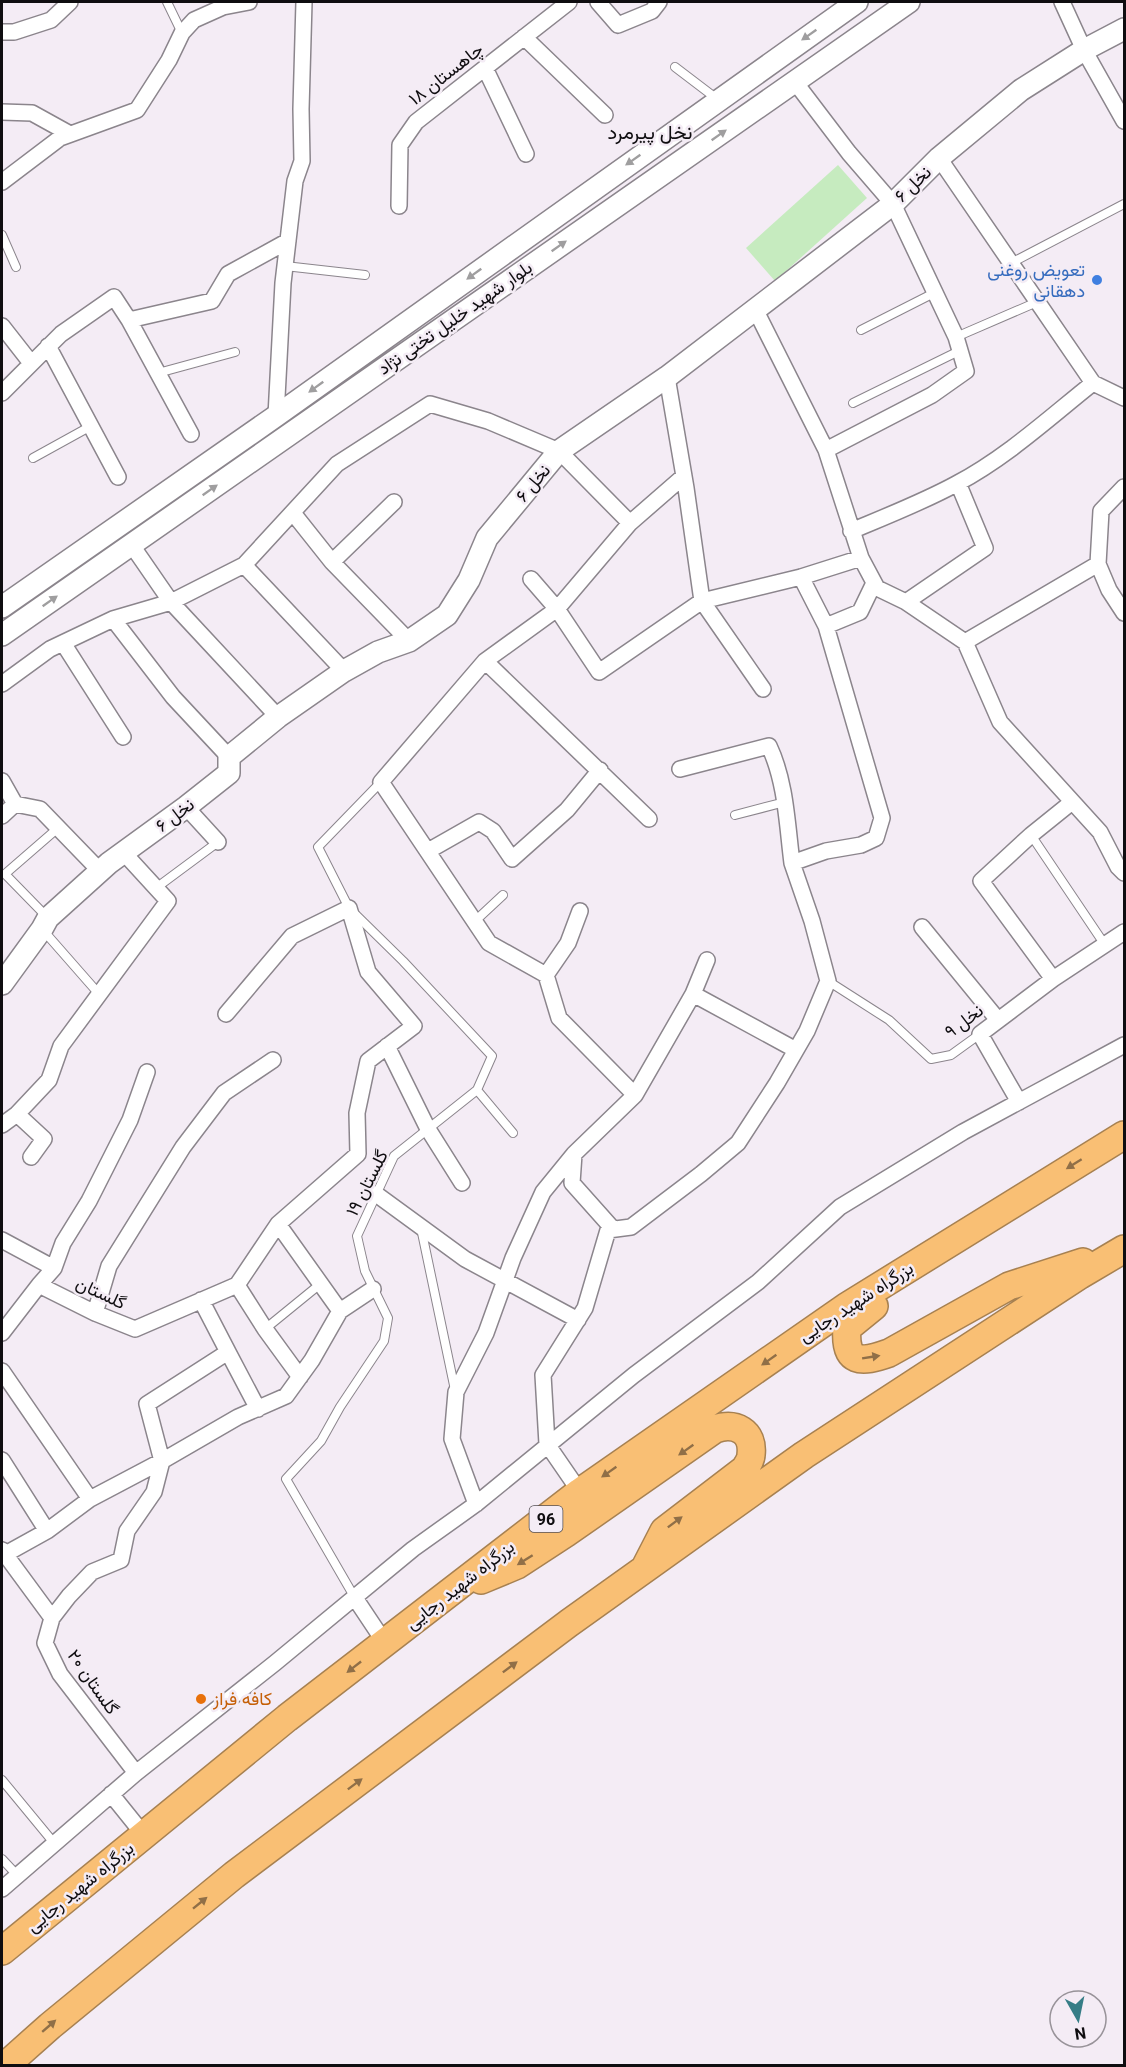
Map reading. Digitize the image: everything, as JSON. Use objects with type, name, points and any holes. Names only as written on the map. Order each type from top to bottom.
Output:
[{"type":"highway","name":"بزرگراه شهید رجایی","points":[[2,1951],[287,1718],[580,1492],[846,1307],[1125,1135]]},
{"type":"highway","points":[[950,1241],[902,1287],[855,1320],[848,1328],[846,1345],[856,1359],[870,1360],[889,1353],[1009,1286],[1122,1250]]},
{"type":"highway","points":[[6,2066],[50,2026],[234,1875],[569,1623],[804,1455],[1122,1250]]},
{"type":"highway","points":[[448,1594],[517,1565],[567,1533],[715,1429],[725,1425],[741,1430],[750,1441],[751,1456],[745,1469],[664,1531],[644,1570]]},
{"type":"street","points":[[2,32],[14,32],[51,20],[70,2]]},
{"type":"street","points":[[2,182],[60,138],[137,110],[169,60],[182,33],[194,20],[244,2]]},
{"type":"street","points":[[276,416],[285,266],[295,181],[302,161],[304,2]]},
{"type":"street","name":"چاهستان ۱۸","points":[[399,206],[400,145],[416,122],[569,2]]},
{"type":"street","points":[[598,2],[618,25],[652,11],[659,2]]},
{"type":"street","name":"بلوار شهید خلیل تختی نژاد","points":[[2,607],[276,416],[857,2]]},
{"type":"street","name":"بلوار شهید خلیل تختی نژاد","points":[[2,635],[909,2]]},
{"type":"street","points":[[1062,2],[1084,50],[1125,121]]},
{"type":"street","name":"نخل ۶","points":[[2,984],[45,924],[100,871],[229,772],[229,756],[278,717],[344,671],[378,652],[409,641],[447,615],[470,580],[487,538],[559,451],[667,377],[893,204],[939,159],[1021,90],[1084,50],[1125,29]]},
{"type":"street","points":[[524,37],[605,115]]},
{"type":"street","points":[[485,68],[526,154]]},
{"type":"street","points":[[795,82],[849,153],[893,204],[958,344],[966,371],[932,395],[826,450]]},
{"type":"street","points":[[2,112],[32,113],[70,134]]},
{"type":"street","points":[[939,159],[1093,383],[1125,398]]},
{"type":"street","points":[[129,320],[212,302],[228,274],[288,242]]},
{"type":"street","points":[[2,393],[62,333],[114,297],[129,320],[191,435]]},
{"type":"street","points":[[755,309],[826,450],[851,531],[861,558],[877,588],[906,602],[965,642],[1000,722],[1100,832],[1118,867],[1125,873]]},
{"type":"street","points":[[2,326],[31,363]]},
{"type":"street","points":[[48,346],[118,477]]},
{"type":"street","points":[[667,377],[702,601],[763,689]]},
{"type":"street","points":[[851,531],[913,506],[958,483],[1034,432],[1093,383]]},
{"type":"street","points":[[2,684],[63,643],[113,619],[171,602],[244,565],[337,464],[430,404],[488,421],[559,451],[630,522]]},
{"type":"street","points":[[635,1095],[559,1018],[546,975],[489,944],[381,782],[485,661],[557,609],[630,522],[684,476]]},
{"type":"street","points":[[906,602],[985,548],[958,483]]},
{"type":"street","points":[[1125,488],[1101,511],[1098,564],[1109,590],[1125,613]]},
{"type":"street","points":[[332,562],[394,502]]},
{"type":"street","points":[[292,513],[332,562],[409,641]]},
{"type":"street","points":[[131,544],[171,602],[278,717]]},
{"type":"street","points":[[531,579],[557,609],[599,672],[702,601],[801,577],[861,558]]},
{"type":"street","points":[[965,642],[1098,564]]},
{"type":"street","points":[[244,565],[344,671]]},
{"type":"street","points":[[792,863],[826,851],[861,845],[876,838],[882,818],[826,626],[801,577]]},
{"type":"street","points":[[826,626],[860,612],[874,583]]},
{"type":"street","points":[[113,619],[173,697],[229,756]]},
{"type":"street","points":[[63,643],[123,737]]},
{"type":"street","points":[[485,661],[650,819]]},
{"type":"street","points":[[580,1492],[547,1444],[543,1375],[585,1308],[608,1230],[631,1227],[702,1174],[738,1143],[807,1031],[828,981],[812,921],[792,863],[778,764],[770,746],[680,769]]},
{"type":"street","points":[[428,851],[479,822],[493,831],[512,859],[567,810],[600,770]]},
{"type":"street","points":[[2,781],[15,804],[40,809],[100,871]]},
{"type":"street","points":[[1053,979],[981,881],[1031,835],[1072,802]]},
{"type":"street","points":[[2,816],[15,804]]},
{"type":"street","points":[[186,807],[218,842]]},
{"type":"street","points":[[2,1125],[17,1114],[49,1080],[62,1046],[168,901],[124,853]]},
{"type":"street","points":[[226,1014],[292,936],[350,908],[368,972],[414,1026],[368,1060],[357,1113],[358,1154],[278,1224],[237,1284],[265,1329],[300,1377]]},
{"type":"street","points":[[546,975],[568,943],[580,911]]},
{"type":"street","points":[[922,927],[998,1020]]},
{"type":"street","name":"نخل ۹","points":[[980,1034],[1053,979],[1125,932]]},
{"type":"street","points":[[476,1504],[453,1439],[456,1392],[486,1333],[513,1258],[543,1191],[574,1154],[635,1095],[693,994],[707,960]]},
{"type":"street","points":[[693,994],[796,1050]]},
{"type":"street","points":[[980,1034],[1018,1102]]},
{"type":"street","points":[[2,1889],[136,1773],[413,1549],[476,1504],[634,1375],[758,1281],[840,1207],[963,1132],[1125,1045]]},
{"type":"street","points":[[387,1046],[428,1129],[462,1183]]},
{"type":"street","points":[[95,1313],[110,1266],[183,1147],[224,1093],[273,1060]]},
{"type":"street","points":[[2,1333],[54,1268],[63,1243],[89,1201],[130,1120],[147,1072]]},
{"type":"street","points":[[17,1114],[44,1139],[31,1157]]},
{"type":"street","points":[[574,1154],[572,1183],[614,1229]]},
{"type":"street","points":[[376,1194],[465,1260],[578,1320]]},
{"type":"street","points":[[278,1224],[319,1285],[340,1311]]},
{"type":"street","points":[[2,1240],[54,1268]]},
{"type":"street","name":"گلستان","points":[[39,1285],[95,1313],[135,1329],[237,1284]]},
{"type":"street","points":[[228,1352],[147,1404],[162,1461],[154,1492],[127,1531],[121,1560],[92,1572],[52,1618],[3,1553],[47,1532],[90,1499],[162,1461],[238,1417],[286,1396],[312,1360],[340,1311],[373,1288]]},
{"type":"street","points":[[201,1300],[258,1409]]},
{"type":"street","points":[[2,1371],[90,1499]]},
{"type":"street","points":[[2,1460],[47,1532]]},
{"type":"street","points":[[355,1598],[385,1643]]},
{"type":"street","name":"گلستان ۲۰","points":[[52,1618],[45,1643],[60,1674],[136,1773]]},
{"type":"street","points":[[111,1794],[144,1835]]},
{"type":"lane","points":[[167,2],[182,33]]},
{"type":"lane","points":[[675,67],[718,100]]},
{"type":"lane","points":[[1011,263],[1125,204]]},
{"type":"lane","points":[[2,235],[16,267]]},
{"type":"lane","points":[[285,266],[365,275]]},
{"type":"lane","points":[[861,330],[934,293]]},
{"type":"lane","points":[[853,403],[1037,302]]},
{"type":"lane","points":[[158,373],[235,352]]},
{"type":"lane","points":[[33,458],[91,426]]},
{"type":"lane","name":"گلستان ۱۹","points":[[355,1598],[286,1479],[321,1441],[340,1407],[384,1341],[387,1317],[365,1271],[357,1236],[394,1156],[477,1090],[492,1056],[350,908],[318,847],[381,782]]},
{"type":"lane","points":[[735,815],[785,802]]},
{"type":"lane","points":[[58,828],[5,874],[99,994]]},
{"type":"lane","points":[[1031,835],[1105,945]]},
{"type":"lane","points":[[156,888],[218,842]]},
{"type":"lane","points":[[474,922],[503,895]]},
{"type":"lane","name":"نخل ۹","points":[[828,981],[889,1020],[931,1059],[951,1055],[980,1034]]},
{"type":"lane","points":[[477,1090],[513,1133]]},
{"type":"lane","points":[[421,1227],[456,1392]]},
{"type":"lane","points":[[265,1329],[319,1285]]},
{"type":"lane","points":[[2,1780],[54,1843]]},
{"type":"lane","points":[[2,1859],[18,1875]]},
{"type":"green space","points":[[838,165],[867,198],[775,281],[746,248]]},
{"type":"place","name":"تعویض روغنی دهقانی","points":[[1097,280]]},
{"type":"place","name":"کافه فراز","points":[[201,1699]]},
{"type":"district","name":"نخل پیرمرد","points":[[650,132]]}]
